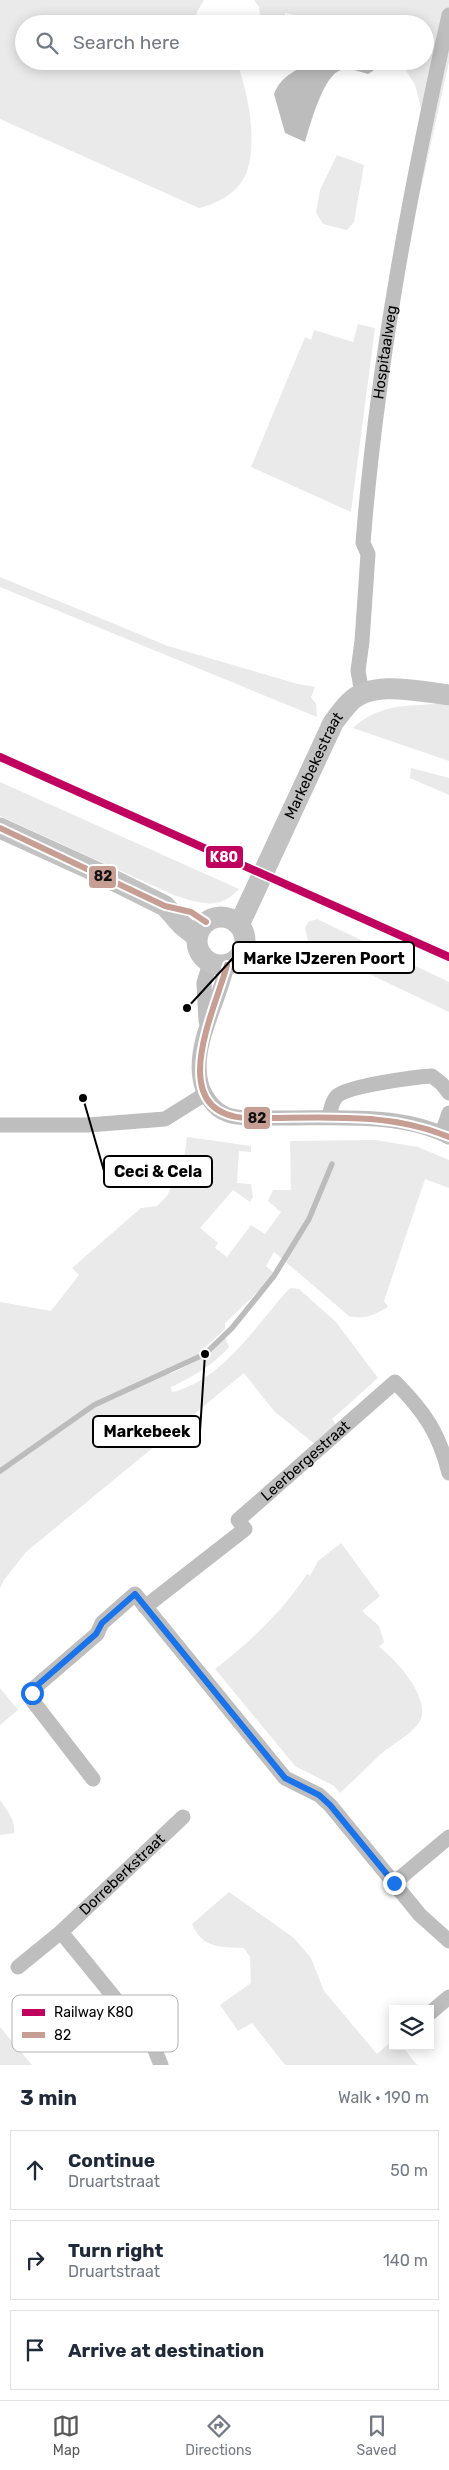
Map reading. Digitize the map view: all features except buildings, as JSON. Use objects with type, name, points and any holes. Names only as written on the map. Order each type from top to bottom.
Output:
[{"type":"street","name":"Hospitaalweg","points":[[362,693],[358,671],[368,554],[363,543],[392,308],[419,155],[449,15]]},
{"type":"street","points":[[362,693],[390,688],[449,696]]},
{"type":"street","name":"Markebekestraat","points":[[238,925],[333,723],[351,701],[362,693]]},
{"type":"street","points":[[0,828],[101,874],[165,906],[191,912],[202,930]]},
{"type":"street","points":[[227,918],[238,925],[244,934],[245,943],[242,953],[236,960],[219,964],[199,952],[202,930],[213,919],[227,918]]},
{"type":"street","points":[[219,964],[222,987],[206,1022],[200,1067],[200,1078],[205,1094],[215,1106],[229,1115],[310,1120],[329,1117],[376,1118],[446,1135],[449,1113]]},
{"type":"street","points":[[329,1117],[336,1097],[352,1089],[432,1076],[449,1093]]},
{"type":"street","points":[[0,1125],[88,1124],[165,1119],[205,1094]]},
{"type":"street","name":"Leerbergestraat","points":[[145,1607],[245,1529],[238,1520],[395,1382],[414,1401],[432,1424],[449,1473]]},
{"type":"street","points":[[93,1779],[32,1700],[33,1689],[96,1634],[102,1623],[135,1594],[285,1778],[319,1795],[330,1805],[420,1915],[449,1941]]},
{"type":"street","name":"Dorreberkstraat","points":[[18,1967],[61,1932],[183,1817]]},
{"type":"street","points":[[394,1883],[449,1837]]},
{"type":"street","points":[[61,1932],[112,1995]]},
{"type":"street","points":[[434,2010],[449,1997]]},
{"type":"street","points":[[156,2052],[161,2065]]},
{"type":"shaded area","points":[[0,0],[204,0],[196,15],[15,15],[15,70],[239,70],[248,102],[250,118],[251,150],[249,164],[245,176],[232,193],[213,204],[199,208],[0,119]]},
{"type":"shaded area","points":[[254,0],[449,0],[449,62],[401,278],[422,112],[415,85],[406,70],[434,70],[434,15],[294,15],[285,13],[285,15],[260,15],[259,7]]},
{"type":"shaded area","points":[[296,70],[341,70],[328,81],[323,91],[305,142],[285,133],[274,94],[277,87]]},
{"type":"shaded area","points":[[354,70],[373,70],[368,74]]},
{"type":"shaded area","points":[[337,155],[364,165],[354,222],[347,230],[323,224],[316,213],[320,190]]},
{"type":"shaded area","points":[[358,324],[375,328],[351,512],[251,467],[305,337],[311,340],[314,330],[353,342]]},
{"type":"shaded area","points":[[0,577],[168,646],[298,684],[315,687],[311,697],[316,704],[317,717],[0,587]]},
{"type":"shaded area","points":[[438,704],[449,706],[449,761],[353,728],[373,714],[383,710],[403,706]]},
{"type":"shaded area","points":[[411,768],[449,778],[449,795],[410,778]]},
{"type":"shaded area","points":[[0,782],[239,889],[232,896],[217,903],[202,903],[176,896],[0,816]]},
{"type":"shaded area","points":[[317,919],[449,982],[449,1012],[321,951],[308,941],[305,928],[308,922]]},
{"type":"shaded area","points":[[187,1137],[251,1146],[251,1152],[239,1151],[237,1183],[251,1184],[253,1197],[250,1202],[233,1190],[200,1228],[218,1243],[215,1248],[227,1257],[251,1225],[265,1234],[281,1212],[268,1201],[273,1190],[291,1190],[290,1141],[375,1140],[418,1147],[449,1160],[449,1188],[425,1179],[384,1301],[388,1307],[369,1316],[349,1316],[274,1252],[266,1266],[273,1272],[269,1281],[225,1323],[225,1329],[198,1354],[168,1368],[170,1374],[185,1367],[206,1354],[225,1337],[229,1347],[223,1354],[202,1370],[171,1387],[172,1392],[190,1386],[206,1377],[236,1351],[291,1288],[299,1289],[336,1322],[378,1378],[332,1419],[338,1427],[317,1446],[274,1411],[244,1373],[26,1552],[0,1588],[0,1302],[51,1311],[79,1275],[72,1268],[141,1208],[157,1206],[167,1196],[184,1158]]},
{"type":"shaded area","points":[[341,1543],[380,1596],[362,1611],[379,1626],[384,1642],[379,1647],[395,1661],[418,1693],[422,1715],[415,1728],[382,1753],[340,1793],[334,1786],[295,1766],[215,1669],[265,1625],[287,1601],[307,1574],[310,1576],[318,1561]]},
{"type":"shaded area","points":[[0,1688],[18,1710],[0,1725]]},
{"type":"shaded area","points":[[0,1800],[12,1820],[14,1833],[0,1835]]},
{"type":"shaded area","points":[[229,1892],[294,1938],[311,1958],[324,1991],[377,2054],[389,2044],[389,2050],[405,2050],[417,2065],[285,2065],[252,2023],[238,2031],[220,2005],[251,1983],[250,1957],[244,1948],[220,1947],[207,1942],[196,1932],[192,1924]]},
{"type":"shaded area","points":[[0,2027],[12,2041],[12,2052],[21,2052],[32,2065],[0,2065]]},
{"type":"waterway","points":[[0,1471],[94,1405],[205,1354],[232,1328],[274,1276],[309,1219],[332,1164]]},
{"type":"rail line","name":"K80","points":[[0,757],[449,957]]},
{"type":"transit line","name":"82","points":[[0,828],[165,906],[191,912],[206,922]]},
{"type":"transit line","name":"82","points":[[227,965],[206,1031],[201,1055],[200,1078],[206,1098],[220,1111],[245,1118],[322,1117],[374,1119],[424,1128],[449,1137]]},
{"type":"place","name":"Marke IJzeren Poort","points":[[187,1008]]},
{"type":"place","name":"Ceci & Cela","points":[[83,1098]]},
{"type":"place","name":"Markebeek","points":[[205,1354]]},
{"type":"route","points":[[32,1693],[33,1689],[96,1634],[102,1623],[135,1594],[285,1778],[319,1795],[330,1805],[394,1883]]}]
